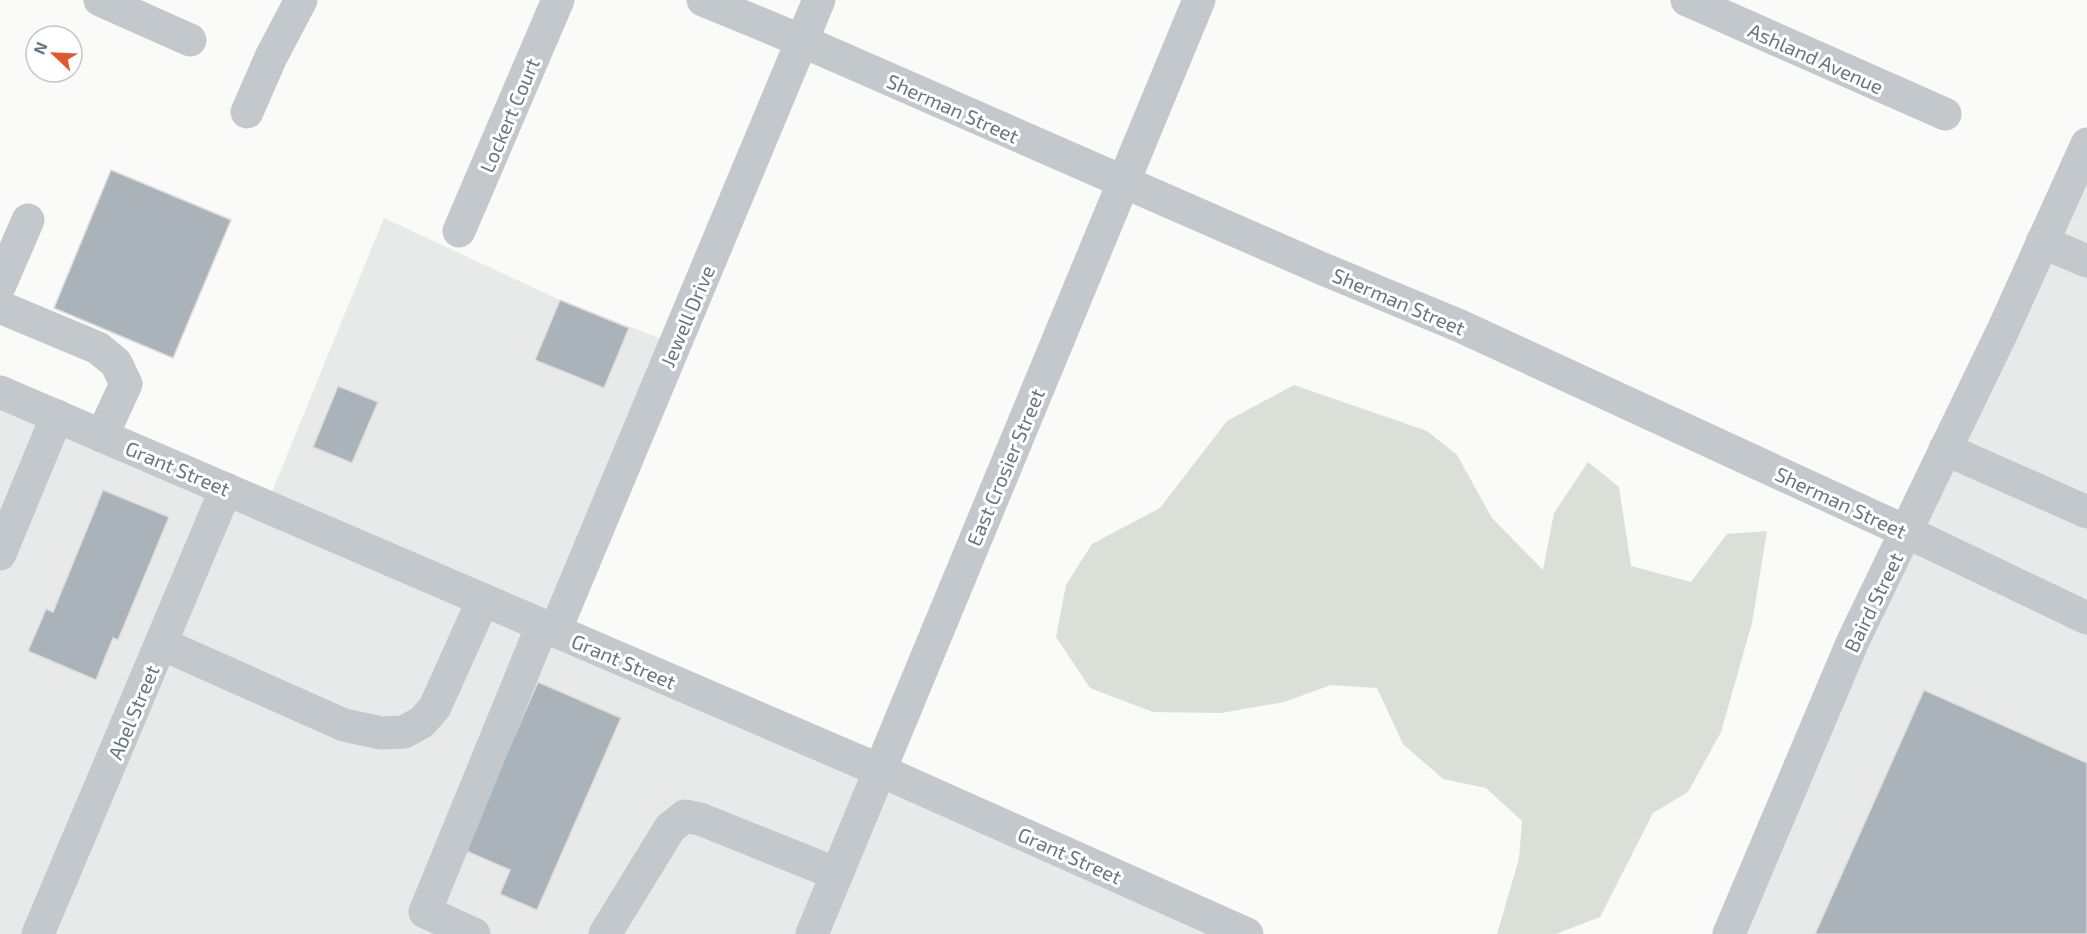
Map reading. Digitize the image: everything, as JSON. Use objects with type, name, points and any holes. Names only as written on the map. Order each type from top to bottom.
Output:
[{"type":"street","points":[[100,0],[190,40]]},
{"type":"street","points":[[247,112],[271,57],[301,0]]},
{"type":"street","name":"Lockert Court","points":[[459,231],[558,0]]},
{"type":"street","name":"Sherman Street","points":[[703,0],[1460,326],[1907,532],[2087,618]]},
{"type":"street","name":"Jewell Drive","points":[[421,923],[819,0]]},
{"type":"street","name":"East Crosier Street","points":[[813,934],[1199,0]]},
{"type":"street","name":"Ashland Avenue","points":[[1687,0],[1945,114]]},
{"type":"street","name":"Baird Street","points":[[1729,934],[1854,641],[2087,144]]},
{"type":"street","points":[[0,285],[28,220]]},
{"type":"street","points":[[2042,242],[2087,261]]},
{"type":"street","points":[[0,307],[98,348],[116,363],[126,384],[102,436]]},
{"type":"street","name":"Grant Street","points":[[0,392],[879,770],[1247,934]]},
{"type":"street","points":[[0,554],[57,416]]},
{"type":"street","points":[[1946,449],[2087,512]]},
{"type":"street","name":"Abel Street","points":[[39,934],[226,489]]},
{"type":"street","points":[[162,645],[344,725],[381,733],[404,732],[422,722],[435,707],[483,600]]},
{"type":"street","points":[[605,934],[670,828],[685,816],[700,819],[837,874]]},
{"type":"street","points":[[421,923],[474,934]]},
{"type":"shaded area","points":[[2087,144],[2087,934],[1729,934]]},
{"type":"shaded area","points":[[384,218],[560,300],[672,343],[553,628],[267,504]]},
{"type":"shaded area","points":[[1294,385],[1427,431],[1457,455],[1492,518],[1543,570],[1554,513],[1588,462],[1619,487],[1631,566],[1691,582],[1727,534],[1767,531],[1752,623],[1721,732],[1688,792],[1653,813],[1600,917],[1556,934],[1497,934],[1519,859],[1522,821],[1486,788],[1443,779],[1403,744],[1377,688],[1331,685],[1284,702],[1221,713],[1153,712],[1090,688],[1056,637],[1066,585],[1092,544],[1160,508],[1227,421]]},
{"type":"shaded area","points":[[0,398],[871,771],[805,934],[0,934]]},
{"type":"shaded area","points":[[879,770],[1247,934],[812,934]]},
{"type":"building","points":[[111,170],[231,220],[173,358],[54,308]]},
{"type":"building","points":[[560,300],[629,328],[604,388],[535,360]]},
{"type":"building","points":[[338,386],[378,402],[352,463],[313,447]]},
{"type":"building","points":[[103,490],[169,517],[118,640],[113,638],[96,680],[28,651],[46,609],[53,612]]},
{"type":"building","points":[[538,682],[621,718],[537,910],[500,894],[510,870],[464,850]]},
{"type":"building","points":[[1924,690],[2087,763],[2087,934],[1815,934]]}]
